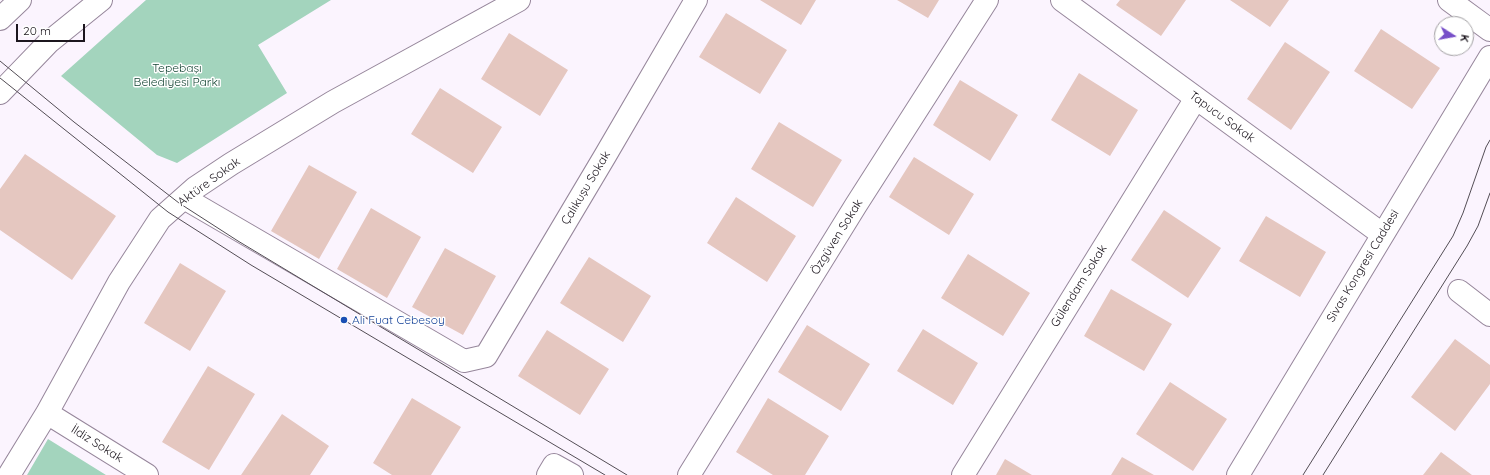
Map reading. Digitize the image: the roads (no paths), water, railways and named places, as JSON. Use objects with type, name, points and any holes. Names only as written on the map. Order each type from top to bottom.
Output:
[{"type":"main road","points":[[0,19],[20,0]]},
{"type":"main road","points":[[0,93],[48,42],[101,0]]},
{"type":"main road","name":"Aktüre Sokak","points":[[9,475],[47,413],[119,282],[160,219],[195,188],[231,164],[333,102],[518,0]]},
{"type":"main road","name":"Çalıkuşu Sokak","points":[[184,198],[464,361],[486,356],[696,0]]},
{"type":"main road","name":"Özgüven Sokak","points":[[689,475],[856,205],[987,0]]},
{"type":"main road","name":"Tapucu Sokak","points":[[1062,0],[1382,234]]},
{"type":"main road","points":[[1449,0],[1490,30]]},
{"type":"main road","name":"Sivas Kongresi Caddesi","points":[[1238,475],[1490,57]]},
{"type":"main road","name":"Gülendam Sokak","points":[[963,475],[1196,98]]},
{"type":"main road","points":[[1459,291],[1490,315]]},
{"type":"main road","name":"İldiz Sokak","points":[[47,413],[147,475]]},
{"type":"tram line","points":[[0,61],[74,122],[179,203],[238,241],[627,475]]},
{"type":"tram line","points":[[0,78],[168,212],[251,265],[605,475]]},
{"type":"tram line","points":[[1303,475],[1453,236],[1463,213],[1486,147],[1490,140]]},
{"type":"tram line","points":[[1323,475],[1467,246],[1478,226],[1490,193]]},
{"type":"place","name":"Ali Fuat Cebesoy","points":[[344,320]]},
{"type":"park label","name":"Tepebaşı Belediyesi Parkı","points":[[177,75]]}]
